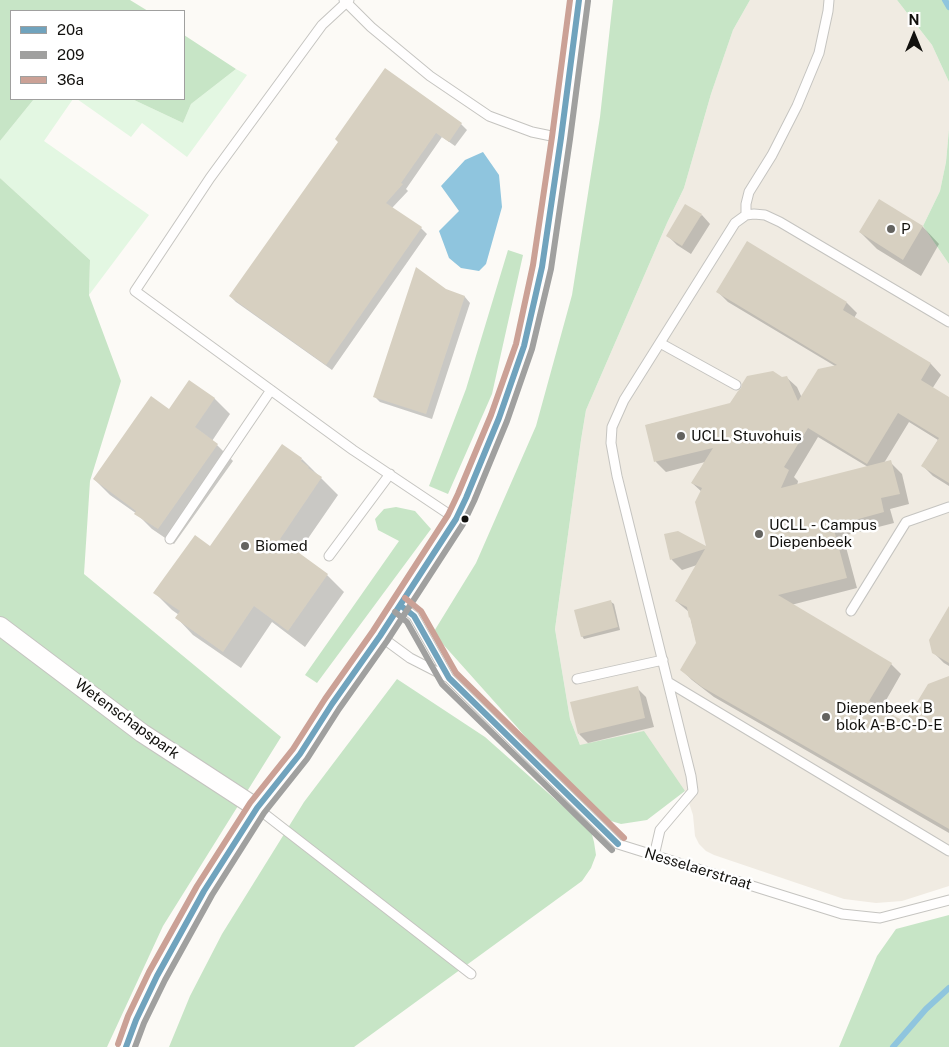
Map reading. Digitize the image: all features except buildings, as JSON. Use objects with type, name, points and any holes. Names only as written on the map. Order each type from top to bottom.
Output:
[{"type":"street","points":[[126,1047],[136,1020],[157,976],[204,891],[257,808],[300,754],[332,704],[380,636],[456,519],[466,498],[499,418],[524,346],[542,267],[579,0]]},
{"type":"street","name":"Wetenschapspark","points":[[0,626],[142,733],[257,808]]},
{"type":"lane","points":[[746,216],[749,192],[772,154],[797,106],[819,53],[829,0]]},
{"type":"lane","points":[[456,519],[353,450],[135,291],[210,178],[322,26],[346,1],[371,27],[430,76],[489,116],[532,132],[561,138]]},
{"type":"lane","points":[[654,856],[660,830],[693,792],[691,776],[617,476],[611,442],[612,427],[624,400],[735,223],[746,216],[754,214],[764,215],[780,222],[949,322]]},
{"type":"lane","points":[[660,343],[736,385]]},
{"type":"lane","points":[[170,539],[271,390]]},
{"type":"lane","points":[[329,556],[390,474]]},
{"type":"lane","points":[[851,610],[906,522],[949,507]]},
{"type":"lane","name":"Nesselaerstraat","points":[[400,605],[414,616],[449,678],[618,844],[842,914],[880,918],[949,900]]},
{"type":"lane","name":"Nesselaerstraat","points":[[380,636],[410,658],[449,678]]},
{"type":"lane","points":[[577,679],[663,660]]},
{"type":"lane","points":[[668,682],[949,851]]},
{"type":"lane","points":[[257,808],[471,974]]},
{"type":"shaded area","name":"UCLL - Campus Diepenbeek","points":[[750,0],[897,0],[932,45],[949,82],[949,129],[946,162],[940,191],[923,226],[949,264],[949,886],[902,901],[876,903],[844,899],[706,851],[699,844],[695,836],[693,815],[685,791],[580,745],[570,719],[555,629],[586,410],[684,188],[711,94],[733,30]]},
{"type":"green space","points":[[0,0],[130,0],[146,10],[10,10],[10,100],[33,100],[0,141]]},
{"type":"green space","points":[[613,0],[750,0],[733,30],[711,94],[684,188],[586,410],[581,440],[555,629],[570,719],[580,745],[644,731],[685,791],[647,820],[621,824],[601,818],[577,798],[433,633],[476,563],[536,426],[572,295],[600,117]]},
{"type":"green space","points":[[897,0],[949,0],[949,82],[932,45]]},
{"type":"green space","points":[[185,36],[236,69],[191,104],[183,123],[134,100],[185,100]]},
{"type":"green space","points":[[236,69],[247,75],[187,157],[142,123],[131,137],[78,100],[134,100],[183,123],[191,104]]},
{"type":"green space","points":[[33,100],[72,100],[44,141],[149,215],[89,295],[90,260],[0,178],[0,141]]},
{"type":"green space","points":[[949,129],[949,264],[923,226],[940,191],[946,162]]},
{"type":"green space","points":[[0,178],[90,260],[89,295],[121,381],[90,481],[84,574],[281,737],[163,926],[107,1047],[0,1047]]},
{"type":"green space","points":[[508,250],[523,255],[492,394],[448,494],[429,486],[466,389]]},
{"type":"green space","points":[[396,507],[415,511],[431,529],[317,683],[305,675],[399,541],[378,530],[375,519],[384,509]]},
{"type":"green space","points":[[397,679],[485,737],[591,831],[596,855],[591,868],[582,881],[354,1047],[169,1047],[190,996],[222,934],[304,802]]},
{"type":"green space","points":[[949,915],[949,1047],[839,1047],[877,956],[896,929]]},
{"type":"water","points":[[483,152],[499,175],[502,207],[486,264],[479,271],[461,268],[449,258],[439,231],[459,211],[441,186],[465,160]]},
{"type":"waterway","points":[[945,0],[949,7]]},
{"type":"waterway","points":[[893,1047],[926,1009],[949,988]]},
{"type":"transit line","name":"36a","points":[[118,1044],[128,1016],[149,972],[197,886],[250,803],[293,749],[325,699],[373,631],[448,515],[458,494],[491,415],[516,344],[533,265],[570,0]]},
{"type":"transit line","name":"20a","points":[[126,1047],[136,1020],[157,976],[204,891],[257,808],[300,754],[332,704],[380,636],[456,519],[466,498],[499,418],[524,346],[542,267],[579,0]]},
{"type":"transit line","name":"209","points":[[135,1047],[144,1023],[165,980],[212,895],[264,813],[307,759],[339,709],[387,641],[463,524],[474,501],[507,421],[532,349],[551,269],[588,1]]},
{"type":"transit line","name":"36a","points":[[405,598],[421,611],[456,673],[624,838]]},
{"type":"transit line","name":"20a","points":[[400,605],[414,616],[449,678],[618,844]]},
{"type":"transit line","name":"209","points":[[395,612],[407,622],[442,684],[612,850]]},
{"type":"place","name":"P","points":[[891,229]]},
{"type":"place","name":"UCLL Stuvohuis","points":[[681,436]]},
{"type":"place","name":"UCLL - Campus Diepenbeek","points":[[759,534]]},
{"type":"place","name":"Biomed","points":[[245,546]]},
{"type":"place","name":"Diepenbeek B blok A-B-C-D-E","points":[[826,717]]}]
